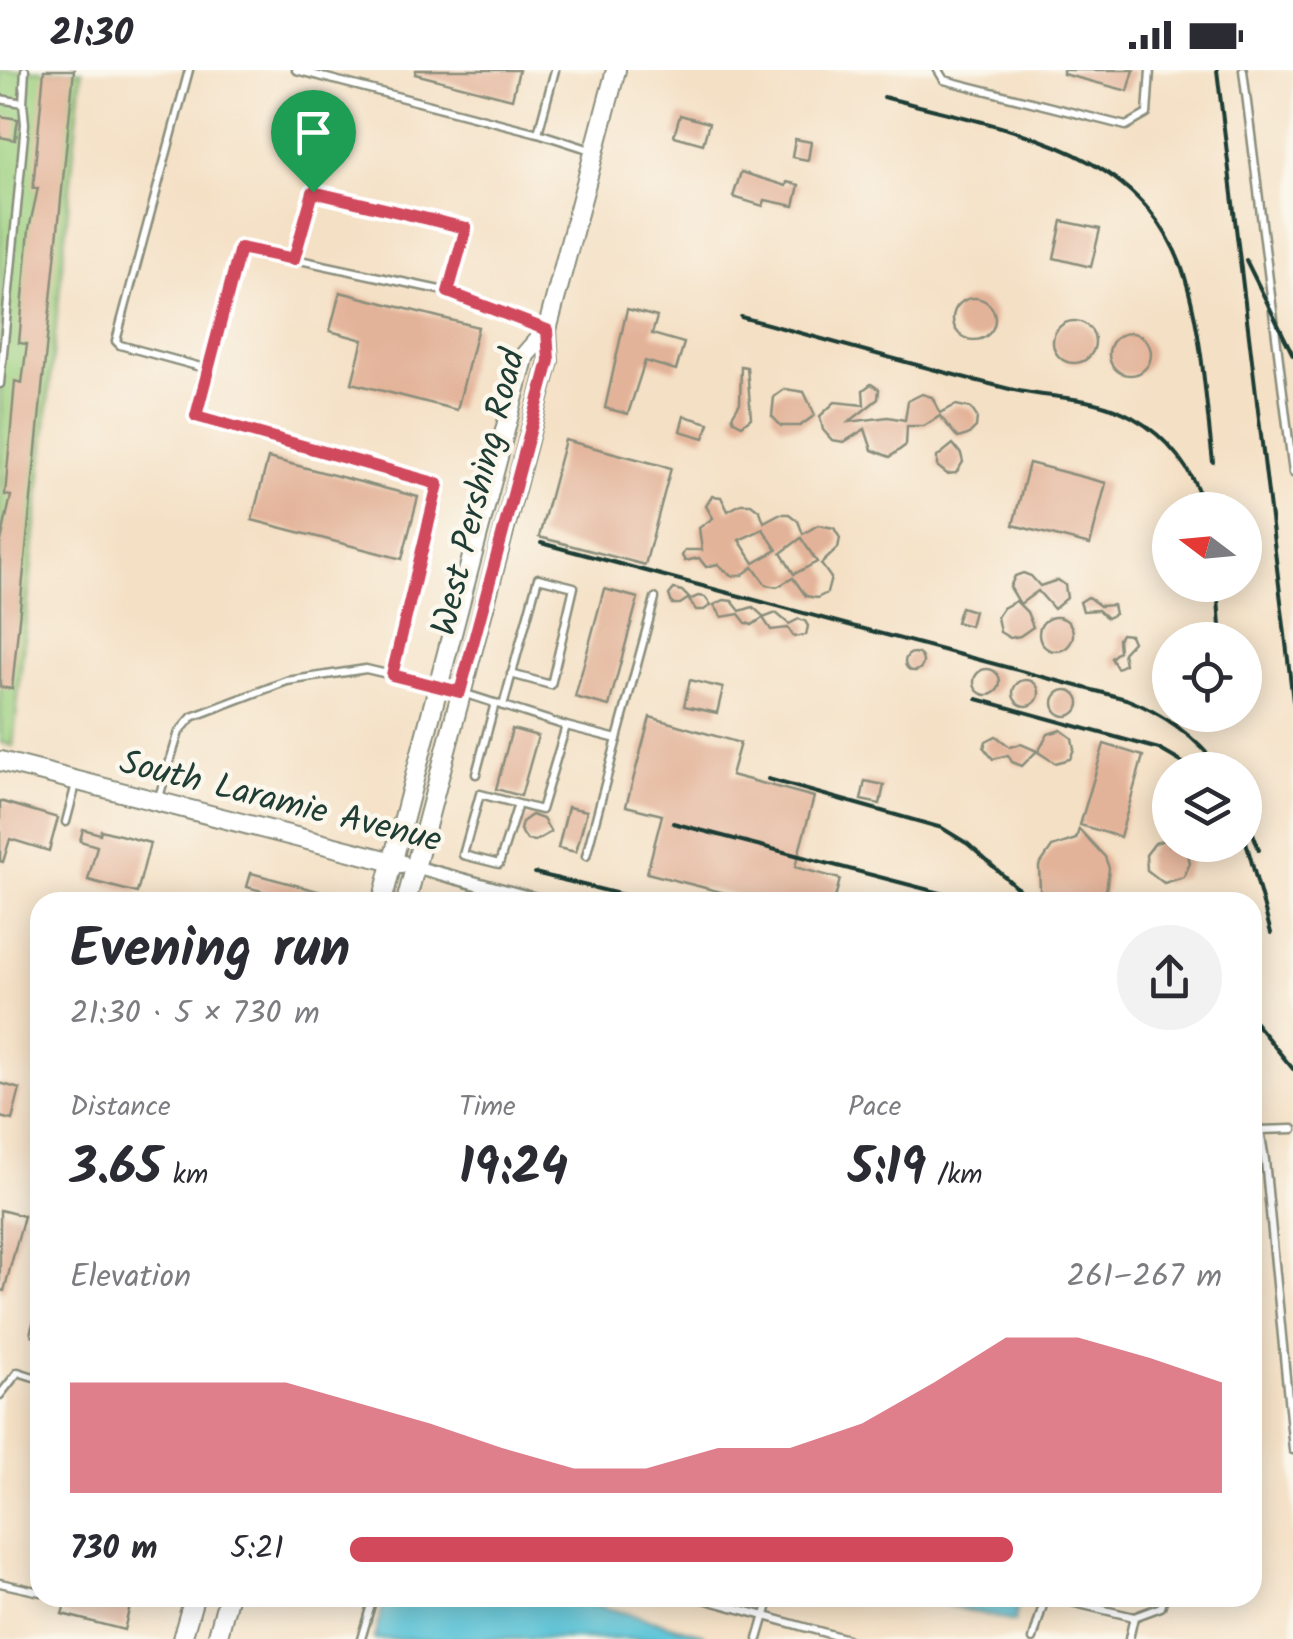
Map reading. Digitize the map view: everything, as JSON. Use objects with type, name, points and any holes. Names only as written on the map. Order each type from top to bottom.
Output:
[{"type":"main road","name":"West Pershing Road","points":[[409,892],[549,361],[547,330],[616,70]]},
{"type":"main road","name":"West Pershing Road","points":[[385,892],[526,355],[547,330]]},
{"type":"main road","points":[[438,686],[460,692]]},
{"type":"main road","name":"South Laramie Avenue","points":[[0,761],[416,868]]},
{"type":"main road","points":[[182,1639],[191,1607]]},
{"type":"main road","points":[[217,1639],[226,1607]]},
{"type":"street","name":"South Laramie Avenue","points":[[416,868],[507,892]]},
{"type":"lane","points":[[0,384],[25,124],[25,70]]},
{"type":"lane","points":[[189,70],[116,341],[208,369]]},
{"type":"lane","points":[[296,70],[595,151]]},
{"type":"lane","points":[[538,133],[554,70]]},
{"type":"lane","points":[[938,70],[944,80],[1126,126],[1147,114],[1150,70]]},
{"type":"lane","points":[[1243,70],[1293,473]]},
{"type":"lane","points":[[0,99],[23,103]]},
{"type":"lane","points":[[294,259],[313,192],[466,228],[448,292]]},
{"type":"lane","points":[[392,675],[438,484],[196,416],[240,248],[448,292],[547,330]]},
{"type":"lane","points":[[476,774],[511,674],[538,578],[574,587],[552,685],[511,674]]},
{"type":"lane","points":[[586,856],[654,598]]},
{"type":"lane","points":[[158,801],[179,732],[192,717],[287,681],[366,669],[438,686]]},
{"type":"lane","points":[[460,692],[618,739]]},
{"type":"lane","points":[[518,804],[499,864],[463,855],[480,794],[518,804],[540,810],[566,726]]},
{"type":"lane","points":[[66,822],[78,781]]},
{"type":"lane","points":[[1262,1130],[1293,1129]]},
{"type":"lane","points":[[1262,1142],[1293,1450]]},
{"type":"lane","points":[[0,1395],[18,1372],[30,1375]]},
{"type":"lane","points":[[0,1583],[30,1590]]},
{"type":"lane","points":[[361,1639],[370,1607]]},
{"type":"lane","points":[[732,1607],[847,1639]]},
{"type":"lane","points":[[758,1639],[768,1607]]},
{"type":"lane","points":[[1034,1639],[1043,1607]]},
{"type":"lane","points":[[1090,1607],[1134,1618],[1159,1607]]},
{"type":"lane","points":[[1129,1639],[1134,1618]]},
{"type":"green space","points":[[0,70],[82,70],[13,746],[0,742]]},
{"type":"water","points":[[383,1607],[602,1607],[704,1634],[703,1639],[374,1639]]},
{"type":"water","points":[[955,1607],[1018,1607],[1014,1622]]},
{"type":"building","points":[[44,70],[74,70],[12,689],[0,687],[0,545],[11,496],[5,495],[15,381],[22,383],[27,344],[19,343],[29,229],[38,188],[33,188]]},
{"type":"building","points":[[416,70],[519,70],[512,99],[415,74]]},
{"type":"building","points":[[1063,70],[1134,70],[1128,91],[1063,74]]},
{"type":"building","points":[[680,115],[709,123],[703,144],[674,136]]},
{"type":"building","points":[[0,116],[18,119],[15,140],[0,137]]},
{"type":"building","points":[[795,139],[811,142],[808,160],[792,157]]},
{"type":"building","points":[[741,172],[786,186],[787,182],[799,185],[794,206],[765,200],[763,206],[733,197]]},
{"type":"building","points":[[1062,221],[1100,229],[1091,267],[1054,258]]},
{"type":"building","points":[[340,292],[478,327],[457,410],[352,383],[363,340],[330,331]]},
{"type":"building","points":[[974,298],[989,304],[995,319],[989,334],[974,340],[959,334],[953,319],[959,304]]},
{"type":"building","points":[[627,309],[657,317],[652,334],[684,343],[676,370],[645,361],[628,414],[605,408]]},
{"type":"building","points":[[1074,321],[1089,327],[1095,342],[1089,357],[1074,363],[1059,357],[1053,342],[1059,327]]},
{"type":"building","points":[[1130,333],[1145,339],[1151,354],[1145,369],[1130,375],[1115,369],[1109,354],[1115,339]]},
{"type":"building","points":[[741,366],[747,367],[751,418],[742,425],[732,416],[740,403]]},
{"type":"building","points":[[871,384],[879,389],[878,399],[849,422],[888,417],[905,420],[908,401],[922,394],[932,397],[940,413],[956,405],[971,408],[977,417],[976,427],[958,438],[940,416],[924,426],[907,426],[906,445],[890,457],[872,450],[865,429],[844,442],[832,440],[823,430],[820,416],[835,402],[864,405],[863,390]]},
{"type":"building","points":[[785,389],[804,392],[815,415],[800,426],[781,426],[772,416],[774,397]]},
{"type":"building","points":[[684,416],[709,423],[704,438],[680,431]]},
{"type":"building","points":[[565,440],[671,468],[645,565],[539,537]]},
{"type":"building","points":[[953,444],[963,462],[956,473],[947,474],[937,466],[937,457]]},
{"type":"building","points":[[268,458],[418,497],[402,559],[252,520]]},
{"type":"building","points":[[1029,463],[1106,483],[1090,545],[1013,525]]},
{"type":"building","points":[[712,496],[721,497],[728,511],[751,504],[760,511],[764,522],[779,514],[789,514],[798,521],[803,534],[818,525],[834,528],[840,538],[838,548],[821,564],[831,578],[827,593],[817,598],[806,596],[793,578],[777,587],[766,585],[753,567],[742,575],[731,576],[718,564],[706,567],[699,558],[685,561],[685,550],[702,550],[699,528],[713,518],[706,506]],"holes":[[[763,529],[777,550],[754,563],[739,540]],[[801,538],[817,562],[794,574],[781,553]]]},
{"type":"building","points":[[1023,573],[1040,586],[1058,580],[1065,585],[1067,598],[1054,609],[1038,591],[1020,604],[1010,587],[1015,576]]},
{"type":"building","points":[[604,589],[638,598],[609,706],[575,697]]},
{"type":"building","points":[[674,589],[689,598],[672,604],[669,595]]},
{"type":"building","points":[[705,597],[711,605],[696,610],[689,600]]},
{"type":"building","points":[[1088,597],[1100,606],[1113,605],[1115,614],[1107,618],[1098,610],[1083,611],[1080,602]]},
{"type":"building","points":[[732,601],[740,611],[753,607],[764,617],[752,625],[739,614],[722,617],[714,605]]},
{"type":"building","points":[[1016,601],[1027,612],[1033,627],[1010,638],[1000,632],[997,617],[1003,608]]},
{"type":"building","points":[[961,607],[974,611],[970,626],[956,622]]},
{"type":"building","points":[[776,613],[789,624],[799,619],[805,621],[806,635],[794,637],[788,628],[771,630],[763,618]]},
{"type":"building","points":[[1056,617],[1068,622],[1073,634],[1068,646],[1056,651],[1044,646],[1039,634],[1044,622]]},
{"type":"building","points":[[1121,634],[1130,635],[1133,642],[1123,653],[1125,664],[1117,668],[1111,658],[1119,651]]},
{"type":"building","points":[[914,653],[923,662],[914,671],[905,662]]},
{"type":"building","points":[[987,669],[996,673],[1000,682],[996,691],[987,695],[978,691],[974,682],[978,673]]},
{"type":"building","points":[[690,680],[723,688],[717,713],[684,706]]},
{"type":"building","points":[[1026,680],[1035,684],[1039,693],[1035,702],[1026,706],[1017,702],[1013,693],[1017,684]]},
{"type":"building","points":[[1066,690],[1075,694],[1079,703],[1075,712],[1066,716],[1057,712],[1053,703],[1057,694]]},
{"type":"building","points":[[650,717],[740,743],[731,775],[814,797],[795,867],[840,879],[837,892],[721,892],[647,873],[662,815],[626,806]]},
{"type":"building","points":[[512,729],[538,736],[521,796],[496,789]]},
{"type":"building","points":[[1061,730],[1072,738],[1074,749],[1070,759],[1055,763],[1038,752],[1048,734]]},
{"type":"building","points":[[996,736],[1010,747],[1021,744],[1037,751],[1022,766],[1012,762],[1008,755],[993,759],[984,748],[986,741]]},
{"type":"building","points":[[1104,744],[1143,756],[1120,837],[1080,825]]},
{"type":"building","points":[[865,781],[884,785],[880,804],[861,800]]},
{"type":"building","points":[[0,801],[58,818],[49,851],[10,839],[3,862],[0,861]]},
{"type":"building","points":[[568,807],[587,811],[576,852],[558,848]]},
{"type":"building","points":[[532,815],[543,819],[551,832],[535,841],[527,840],[520,830],[522,822]]},
{"type":"building","points":[[83,829],[150,843],[137,892],[88,880],[97,846],[80,841]]},
{"type":"building","points":[[1079,829],[1105,857],[1109,868],[1105,892],[1042,892],[1039,866],[1052,847],[1076,839]]},
{"type":"building","points":[[1152,847],[1152,862],[1190,863],[1184,877],[1164,883],[1147,870],[1146,855]]},
{"type":"building","points":[[251,873],[322,892],[265,892],[247,887]]},
{"type":"building","points":[[0,1083],[20,1089],[12,1120],[0,1117]]},
{"type":"building","points":[[0,1210],[24,1216],[4,1291],[0,1290]]},
{"type":"building","points":[[64,1607],[130,1607],[124,1630],[62,1614]]},
{"type":"railway","points":[[1217,70],[1293,701]]},
{"type":"railway","points":[[884,97],[1024,134],[1068,151],[1108,173],[1142,202],[1169,240],[1188,288],[1201,353],[1213,462]]},
{"type":"railway","points":[[1246,260],[1293,355]]},
{"type":"railway","points":[[741,317],[980,382],[1118,410],[1145,425],[1168,445],[1187,469],[1198,492]]},
{"type":"railway","points":[[541,543],[1126,699],[1179,728],[1205,752]]},
{"type":"railway","points":[[1218,602],[1220,622]]},
{"type":"railway","points":[[977,699],[1164,752]]},
{"type":"railway","points":[[768,779],[942,828],[968,844],[1022,892]]},
{"type":"railway","points":[[673,823],[937,892]]},
{"type":"railway","points":[[1252,862],[1260,892]]},
{"type":"railway","points":[[535,873],[611,892]]},
{"type":"railway","points":[[1262,900],[1271,933]]},
{"type":"railway","points":[[1262,1031],[1293,1069]]},
{"type":"route","points":[[313,192],[466,228],[448,292],[547,330],[549,361],[460,692],[392,675],[438,484],[196,416],[240,248],[294,259],[313,192]]}]
